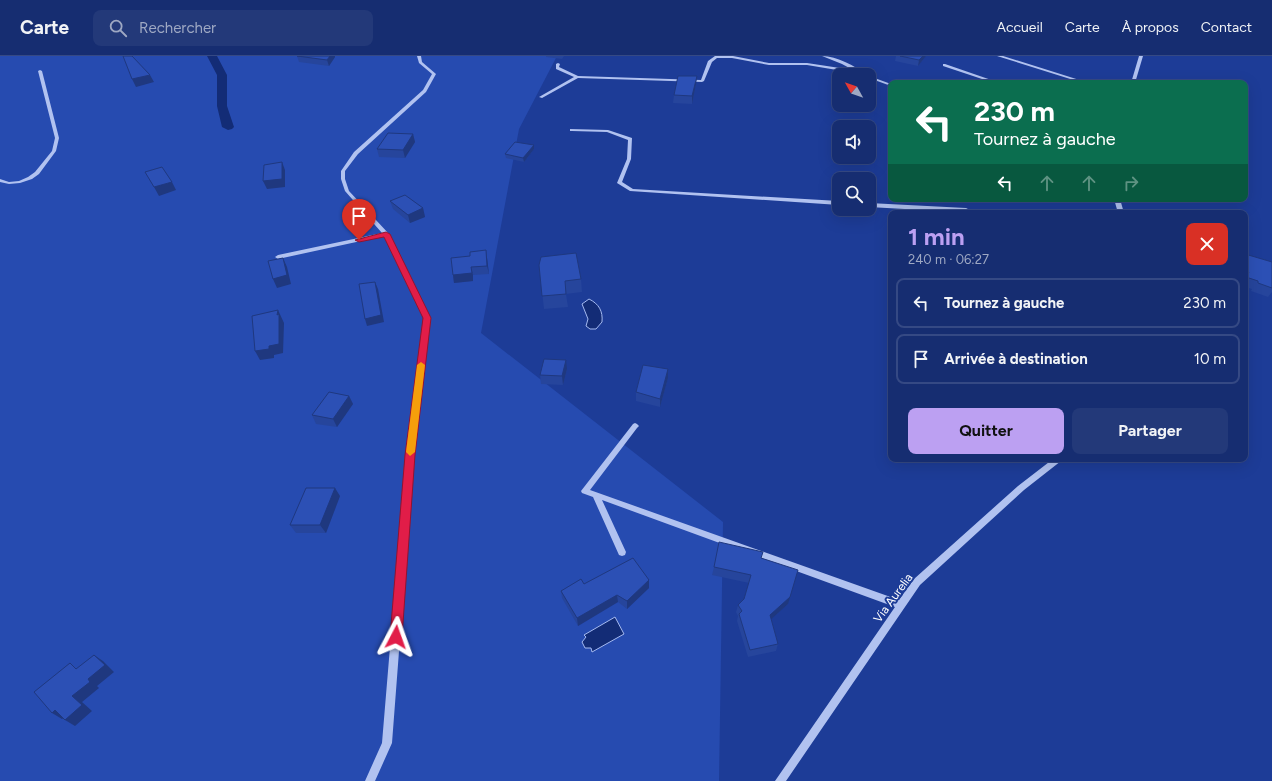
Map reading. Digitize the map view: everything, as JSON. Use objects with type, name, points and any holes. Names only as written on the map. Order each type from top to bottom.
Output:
[{"type":"street","points":[[370,781],[387,743],[410,455],[427,318],[386,234],[347,191],[343,179],[343,171],[356,153],[425,91],[434,74],[420,62],[419,56]]},
{"type":"street","points":[[824,56],[843,63],[850,68]]},
{"type":"street","points":[[999,56],[1077,80]]},
{"type":"street","points":[[1134,80],[1141,56]]},
{"type":"street","points":[[541,97],[578,77],[588,76],[702,81],[710,61],[716,57],[768,64],[807,64],[832,68]]},
{"type":"street","points":[[558,64],[557,68],[578,77]]},
{"type":"street","points":[[944,65],[989,80]]},
{"type":"street","points":[[0,180],[9,183],[30,178],[37,173],[54,151],[57,138],[40,71]]},
{"type":"street","points":[[876,79],[888,84]]},
{"type":"street","points":[[572,130],[608,131],[630,139],[629,159],[619,183],[632,190],[832,203]]},
{"type":"street","points":[[876,205],[966,210]]},
{"type":"street","points":[[278,257],[386,234]]},
{"type":"street","points":[[635,426],[585,491],[901,605]]},
{"type":"street","name":"Via Aurelia","points":[[780,781],[916,582],[1021,488],[1054,462]]},
{"type":"street","points":[[596,495],[622,552]]},
{"type":"shaded area","points":[[0,56],[557,56],[519,129],[481,333],[723,522],[719,781],[0,781]]},
{"type":"shaded area","points":[[589,299],[600,308],[602,314],[602,322],[596,329],[590,329],[586,326],[588,319],[582,304]]},
{"type":"shaded area","points":[[615,617],[624,634],[592,652],[591,648],[585,648],[582,642],[586,637],[584,635]]},
{"type":"building","points":[[123,56],[132,56],[150,75],[132,79]]},
{"type":"building","points":[[297,56],[330,56],[327,60]]},
{"type":"building","points":[[900,56],[923,56],[919,60]]},
{"type":"building","points":[[678,76],[697,76],[692,96],[674,95]]},
{"type":"building","points":[[388,133],[413,134],[403,150],[377,149]]},
{"type":"building","points":[[515,142],[534,145],[523,158],[505,154]]},
{"type":"building","points":[[282,162],[282,179],[263,181],[264,165]]},
{"type":"building","points":[[162,167],[172,182],[154,187],[145,172]]},
{"type":"building","points":[[405,195],[423,208],[408,215],[390,201]]},
{"type":"building","points":[[486,250],[487,266],[471,267],[472,273],[453,275],[451,258],[470,256],[470,252]]},
{"type":"building","points":[[576,253],[581,279],[565,281],[566,294],[542,296],[539,265],[541,257]]},
{"type":"building","points":[[1248,255],[1272,262],[1272,288],[1248,278]]},
{"type":"building","points":[[283,258],[287,275],[273,279],[268,261]]},
{"type":"building","points":[[375,282],[381,315],[365,319],[359,284]]},
{"type":"building","points":[[278,310],[279,344],[269,346],[269,349],[255,351],[252,316]]},
{"type":"building","points":[[544,359],[566,360],[562,376],[540,375]]},
{"type":"building","points":[[643,365],[668,369],[660,399],[636,392]]},
{"type":"building","points":[[329,392],[349,396],[333,419],[312,415]]},
{"type":"building","points":[[306,488],[335,488],[320,525],[290,525]]},
{"type":"building","points":[[719,542],[763,552],[761,558],[798,570],[790,597],[770,615],[778,644],[750,650],[739,614],[742,611],[738,605],[744,599],[751,575],[714,567]]},
{"type":"building","points":[[633,558],[649,580],[627,601],[617,595],[577,618],[561,591],[581,579],[584,584]]},
{"type":"building","points":[[94,655],[105,665],[88,679],[90,682],[72,696],[82,705],[65,720],[55,710],[52,713],[34,692],[70,663],[76,669]]},
{"type":"waterway","points":[[212,56],[222,75],[222,106],[228,127]]},
{"type":"slow traffic","points":[[410,452],[421,365]]},
{"type":"route","points":[[359,240],[386,234],[427,318],[410,455],[396,637]]}]
